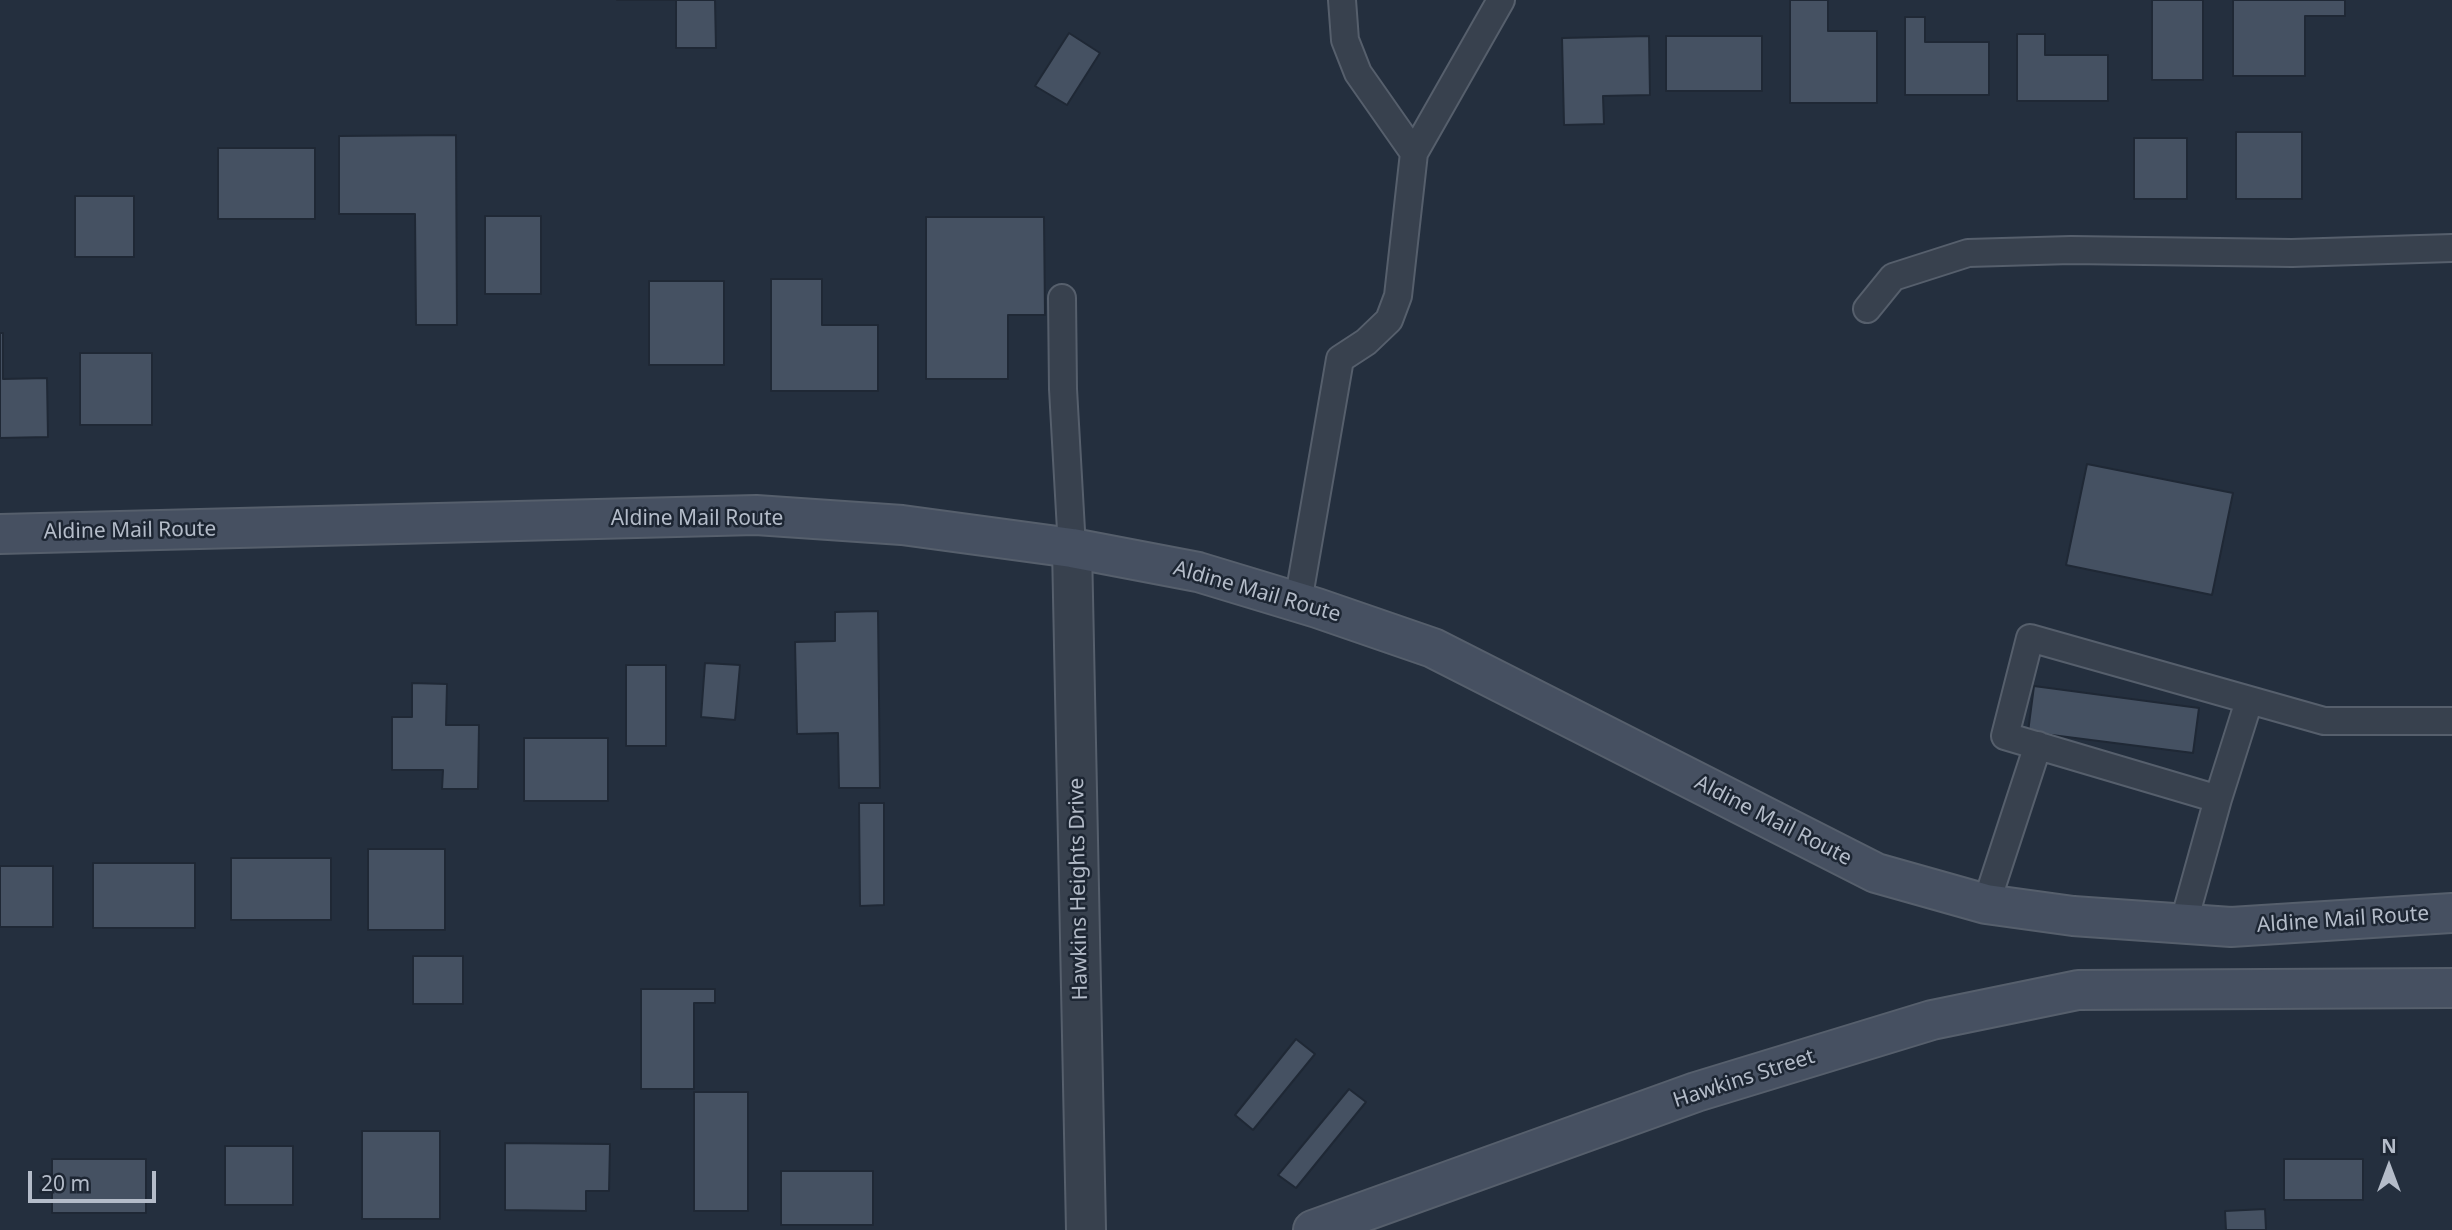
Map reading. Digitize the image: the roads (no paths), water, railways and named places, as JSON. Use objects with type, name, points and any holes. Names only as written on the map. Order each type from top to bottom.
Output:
[{"type":"main road","name":"Aldine Mail Route","points":[[0,534],[756,515],[902,525],[1072,548],[1198,572],[1298,602],[1433,648],[1876,873],[1986,904],[2073,916],[2231,927],[2452,913]]},
{"type":"main road","name":"Hawkins Street","points":[[1313,1230],[1696,1092],[1931,1020],[2078,990],[2452,988]]},
{"type":"street","name":"Hawkins Heights Drive","points":[[1072,548],[1086,1230]]},
{"type":"lane","points":[[1342,0],[1345,40],[1358,73],[1413,153]]},
{"type":"lane","points":[[1298,602],[1340,359],[1366,342],[1389,320],[1398,296],[1413,153],[1501,0]]},
{"type":"lane","points":[[1867,309],[1893,276],[1968,253],[2071,250],[2292,253],[2452,248]]},
{"type":"lane","points":[[1062,298],[1063,388],[1072,548]]},
{"type":"lane","points":[[2217,799],[2005,736],[2030,638],[2324,721],[2452,721]]},
{"type":"lane","points":[[2183,925],[2217,799],[2249,701]]},
{"type":"lane","points":[[1986,904],[2038,745]]}]
